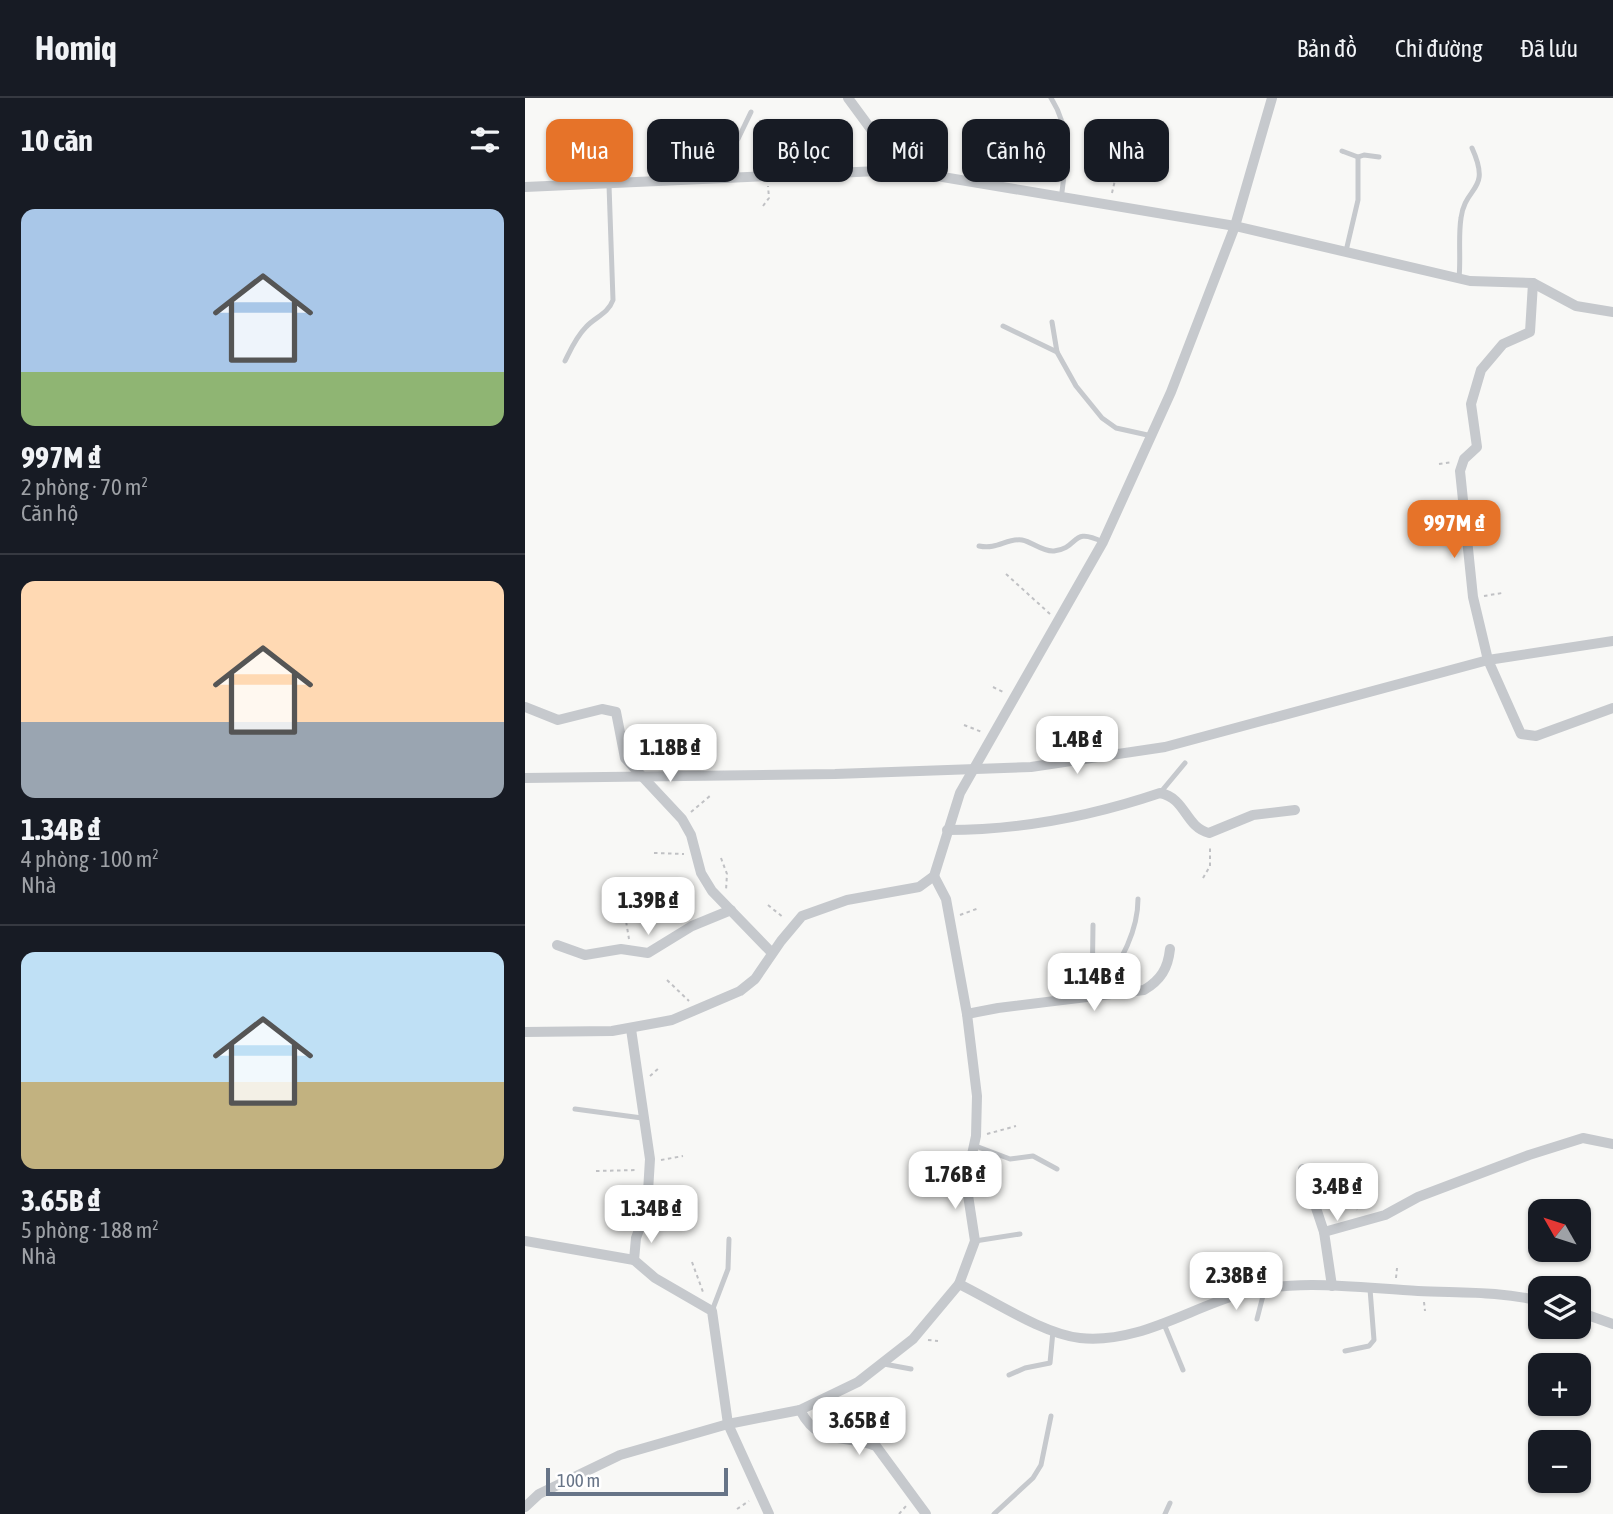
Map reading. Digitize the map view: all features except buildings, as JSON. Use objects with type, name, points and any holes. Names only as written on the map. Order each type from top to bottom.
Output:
[{"type":"street","points":[[848,98],[867,124]]},
{"type":"street","points":[[525,1032],[631,1029],[694,1012],[740,991],[754,979],[793,925],[818,908],[919,887],[934,876],[955,805],[1103,542],[1152,436],[1235,226],[1272,98]]},
{"type":"street","points":[[948,179],[1235,226],[1459,278],[1532,283],[1576,306],[1613,312]]},
{"type":"street","points":[[525,187],[657,182]]},
{"type":"street","points":[[1532,283],[1530,332],[1503,344],[1481,370],[1474,386],[1471,404],[1477,447],[1464,459],[1460,471],[1473,597],[1488,660],[1517,727],[1528,737],[1613,708]]},
{"type":"street","points":[[525,778],[972,771],[1031,767],[1165,747],[1488,660],[1613,641]]},
{"type":"street","points":[[525,707],[558,720],[602,709],[616,712],[625,758],[682,819],[696,852],[701,873],[722,901],[772,953]]},
{"type":"street","points":[[947,830],[988,830],[1042,822],[1112,809],[1160,793],[1177,799],[1194,826],[1209,833],[1253,815],[1295,810]]},
{"type":"street","points":[[525,1507],[540,1494],[608,1460],[729,1424],[800,1410],[858,1382],[884,1364],[920,1331],[959,1284],[975,1241],[966,1182],[975,1141],[977,1096],[967,1014],[946,899],[934,876]]},
{"type":"street","points":[[557,945],[585,955],[631,950],[642,953],[658,949],[692,926],[731,910]]},
{"type":"street","points":[[967,1014],[997,1007],[1131,994],[1156,983],[1165,970],[1170,949]]},
{"type":"street","points":[[631,1029],[650,1164],[647,1208],[636,1238],[634,1260]]},
{"type":"street","points":[[1324,1233],[1359,1225],[1448,1185],[1583,1138],[1613,1144]]},
{"type":"street","points":[[1303,1169],[1324,1233],[1332,1286]]},
{"type":"street","points":[[525,1241],[634,1260],[655,1278],[703,1303],[712,1311],[729,1424],[769,1514]]},
{"type":"street","points":[[959,1284],[1053,1331],[1072,1337],[1097,1339],[1116,1338],[1164,1324],[1242,1293],[1265,1288],[1332,1286],[1485,1292],[1528,1299]]},
{"type":"street","points":[[1591,1316],[1613,1324]]},
{"type":"street","points":[[800,1410],[813,1429],[822,1435],[876,1446],[926,1514]]},
{"type":"lane","points":[[1051,98],[1062,114],[1068,150],[1061,199]]},
{"type":"lane","points":[[739,137],[751,112]]},
{"type":"lane","points":[[1459,278],[1461,215],[1480,182],[1477,160],[1472,148]]},
{"type":"lane","points":[[1342,151],[1358,157],[1379,157]]},
{"type":"lane","points":[[1346,251],[1358,200],[1358,157]]},
{"type":"lane","points":[[565,361],[580,333],[610,308],[613,300],[609,185]]},
{"type":"lane","points":[[1052,322],[1057,352],[1076,386],[1102,418],[1116,428],[1152,436]]},
{"type":"lane","points":[[1003,326],[1057,352]]},
{"type":"lane","points":[[979,546],[992,549],[1014,540],[1048,551],[1058,550],[1076,537],[1087,534],[1103,542]]},
{"type":"lane","points":[[1160,793],[1185,763]]},
{"type":"lane","points":[[1095,997],[1131,940],[1138,917],[1138,899]]},
{"type":"lane","points":[[1093,925],[1095,997]]},
{"type":"lane","points":[[575,1109],[642,1118]]},
{"type":"lane","points":[[975,1141],[1010,1159],[1033,1156],[1057,1169]]},
{"type":"lane","points":[[975,1241],[1020,1234]]},
{"type":"lane","points":[[712,1311],[728,1269],[729,1239]]},
{"type":"lane","points":[[1257,1319],[1265,1288]]},
{"type":"lane","points":[[1345,1351],[1369,1346],[1374,1340],[1370,1289]]},
{"type":"lane","points":[[1164,1324],[1183,1370]]},
{"type":"lane","points":[[1009,1375],[1025,1368],[1050,1363],[1053,1331]]},
{"type":"lane","points":[[884,1364],[911,1368]]},
{"type":"lane","points":[[994,1514],[1033,1478],[1041,1465],[1051,1416]]},
{"type":"lane","points":[[1165,1514],[1170,1503]]},
{"type":"path","points":[[763,206],[769,198],[768,182]]},
{"type":"path","points":[[1110,205],[1115,182]]},
{"type":"path","points":[[1006,574],[1014,579],[1035,604],[1060,620]]},
{"type":"path","points":[[1473,597],[1502,593]]},
{"type":"path","points":[[964,725],[993,736]]},
{"type":"path","points":[[682,819],[711,795]]},
{"type":"path","points":[[1203,878],[1212,858],[1209,833]]},
{"type":"path","points":[[654,853],[696,852]]},
{"type":"path","points":[[721,858],[727,887],[722,901]]},
{"type":"path","points":[[768,905],[793,925]]},
{"type":"path","points":[[949,920],[979,908]]},
{"type":"path","points":[[625,915],[631,950]]},
{"type":"path","points":[[667,980],[688,998],[694,1012]]},
{"type":"path","points":[[975,1141],[1016,1126]]},
{"type":"path","points":[[596,1171],[674,1160],[683,1156]]},
{"type":"path","points":[[1354,1196],[1359,1225]]},
{"type":"path","points":[[647,1208],[659,1211],[685,1208]]},
{"type":"path","points":[[692,1262],[703,1286],[703,1303]]},
{"type":"path","points":[[737,1509],[758,1494]]}]
